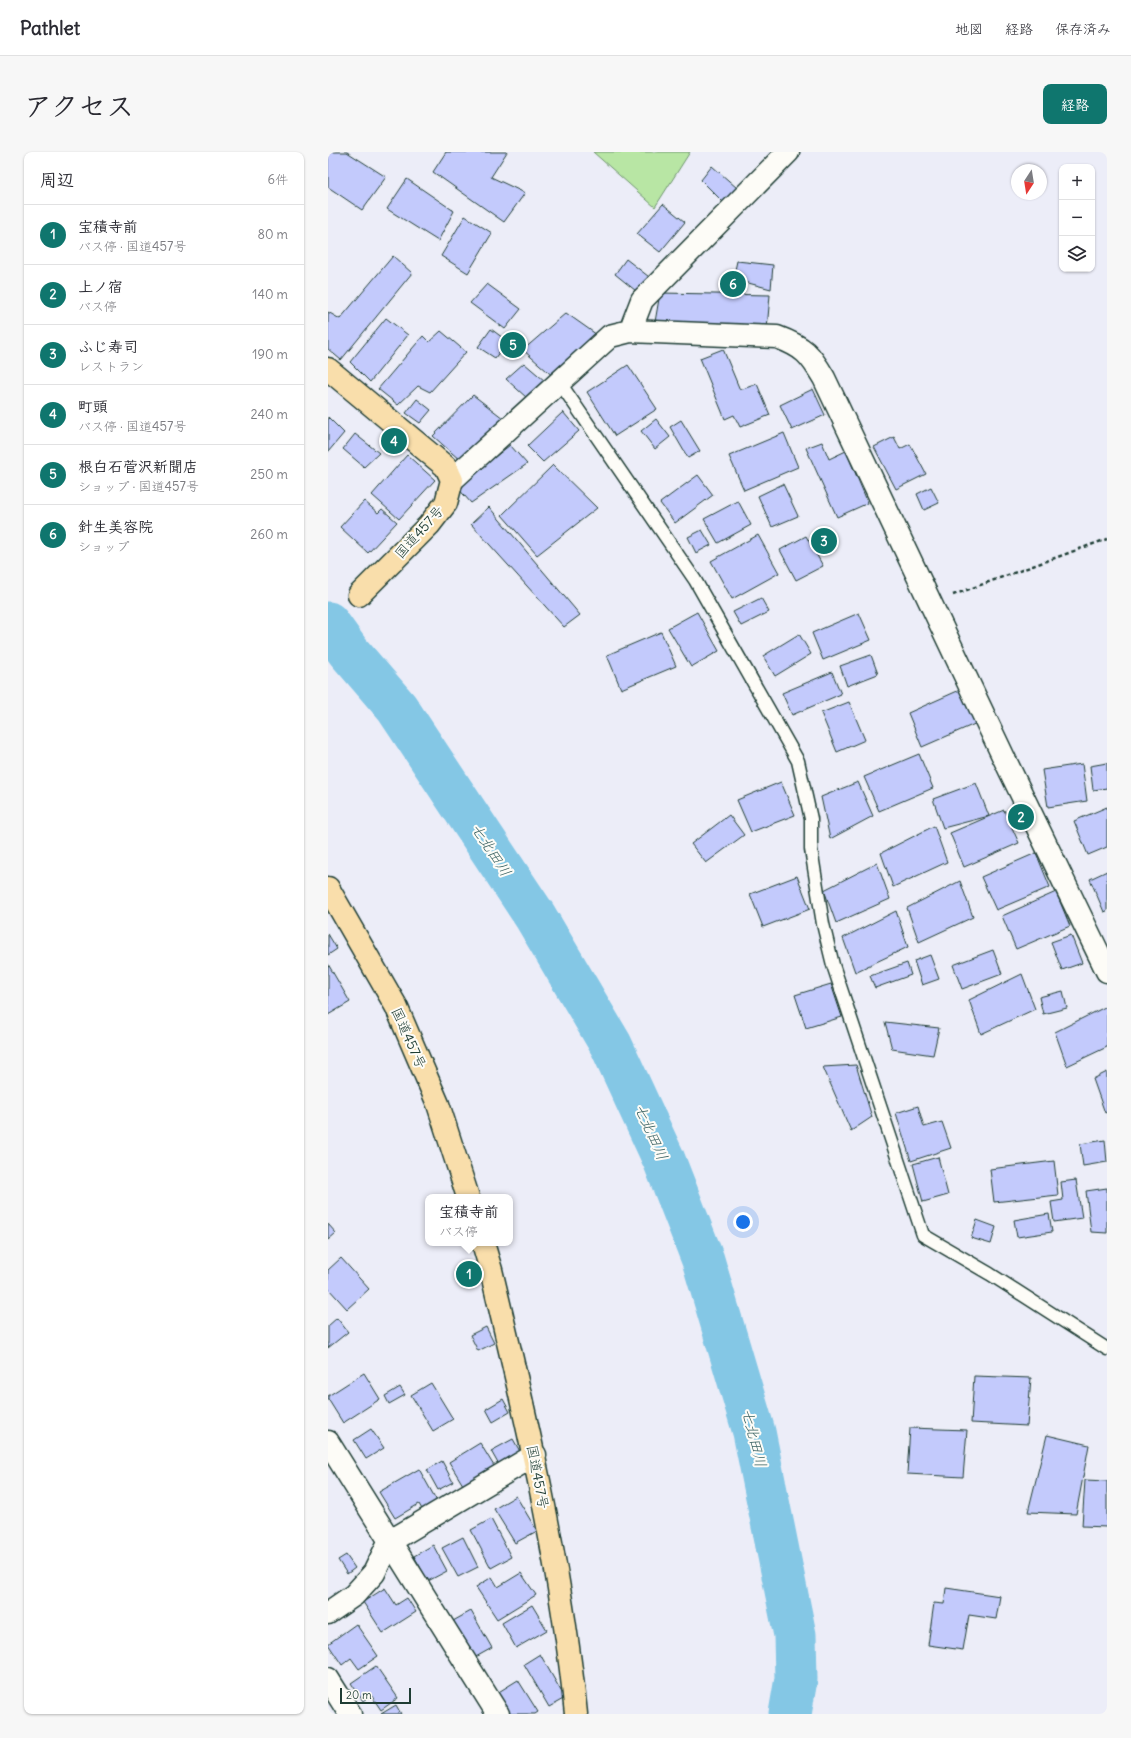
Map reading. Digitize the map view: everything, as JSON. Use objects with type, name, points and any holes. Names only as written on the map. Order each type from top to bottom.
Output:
[{"type":"highway","points":[[328,370],[446,467],[452,480]]},
{"type":"highway","name":"国道457号","points":[[359,595],[429,525],[446,503],[452,480]]},
{"type":"highway","name":"国道457号","points":[[328,888],[396,1006],[438,1104],[467,1194]]},
{"type":"highway","name":"国道457号","points":[[484,1246],[491,1270],[535,1455],[570,1650],[576,1714]]},
{"type":"street","points":[[630,331],[642,300],[788,152]]},
{"type":"street","points":[[452,480],[610,336],[630,331],[777,338],[794,344],[811,356],[824,378],[930,604],[1107,971]]},
{"type":"street","points":[[328,1442],[389,1542],[498,1714]]},
{"type":"street","points":[[328,1613],[354,1595],[374,1573],[389,1542],[535,1455]]},
{"type":"street","points":[[328,1679],[350,1714]]},
{"type":"lane","points":[[560,383],[695,580],[798,761],[811,819],[811,849],[823,924],[833,965],[923,1235],[990,1274],[1107,1349]]},
{"type":"path","points":[[930,604],[1107,539]]},
{"type":"green space","points":[[593,152],[690,152],[655,207]]},
{"type":"building","points":[[328,152],[347,152],[386,177],[362,210],[328,187]]},
{"type":"building","points":[[446,152],[507,152],[491,177],[525,193],[504,222],[433,172]]},
{"type":"building","points":[[712,166],[737,188],[724,203],[701,180]]},
{"type":"building","points":[[407,179],[454,211],[438,241],[387,209]]},
{"type":"building","points":[[663,204],[685,222],[660,252],[637,234]]},
{"type":"building","points":[[465,216],[492,233],[468,273],[441,256]]},
{"type":"building","points":[[393,256],[412,273],[341,360],[328,349],[328,312],[340,319]]},
{"type":"building","points":[[626,259],[653,280],[641,295],[615,274]]},
{"type":"building","points":[[737,261],[773,265],[771,289],[733,279]]},
{"type":"building","points":[[487,284],[521,309],[505,329],[470,303]]},
{"type":"building","points":[[660,293],[770,295],[767,329],[655,322]]},
{"type":"building","points":[[566,313],[600,337],[555,378],[523,350]]},
{"type":"building","points":[[386,318],[408,335],[370,382],[350,362]]},
{"type":"building","points":[[491,329],[507,341],[495,358],[478,347]]},
{"type":"building","points":[[441,331],[466,352],[430,392],[418,386],[398,405],[378,389],[423,336],[429,342]]},
{"type":"building","points":[[723,349],[740,390],[757,384],[770,415],[740,427],[734,415],[725,419],[700,358]]},
{"type":"building","points":[[524,363],[545,381],[527,398],[506,379]]},
{"type":"building","points":[[628,365],[657,409],[615,436],[587,392]]},
{"type":"building","points":[[813,389],[825,415],[792,430],[780,405]]},
{"type":"building","points":[[473,395],[503,418],[461,461],[433,436]]},
{"type":"building","points":[[417,399],[431,410],[420,423],[406,413]]},
{"type":"building","points":[[563,412],[579,431],[543,462],[527,446]]},
{"type":"building","points":[[328,417],[344,433],[328,452]]},
{"type":"building","points":[[656,419],[670,437],[655,449],[641,431]]},
{"type":"building","points":[[681,420],[700,451],[688,458],[670,427]]},
{"type":"building","points":[[784,433],[798,467],[744,490],[729,456]]},
{"type":"building","points":[[355,434],[379,453],[364,467],[343,449]]},
{"type":"building","points":[[894,437],[900,449],[910,444],[926,474],[896,489],[874,447]]},
{"type":"building","points":[[822,442],[829,459],[846,451],[868,503],[837,517],[806,448]]},
{"type":"building","points":[[510,445],[527,464],[471,503],[457,487]]},
{"type":"building","points":[[407,455],[435,480],[399,519],[372,495]]},
{"type":"building","points":[[553,465],[597,508],[537,555],[502,515]]},
{"type":"building","points":[[698,475],[713,495],[675,523],[660,503]]},
{"type":"building","points":[[783,484],[798,516],[772,527],[758,496]]},
{"type":"building","points":[[931,487],[939,503],[924,510],[917,494]]},
{"type":"building","points":[[364,501],[378,513],[382,509],[397,522],[368,553],[340,527]]},
{"type":"building","points":[[738,501],[751,525],[718,543],[704,519]]},
{"type":"building","points":[[489,507],[580,615],[564,627],[471,524]]},
{"type":"building","points":[[702,530],[711,545],[696,553],[688,537]]},
{"type":"building","points":[[758,535],[779,573],[732,599],[711,561]]},
{"type":"building","points":[[806,536],[823,566],[796,580],[780,550]]},
{"type":"building","points":[[761,598],[769,612],[741,626],[733,612]]},
{"type":"building","points":[[697,612],[719,651],[691,667],[668,628]]},
{"type":"building","points":[[859,613],[871,640],[823,660],[812,633]]},
{"type":"building","points":[[661,632],[676,666],[621,689],[607,655]]},
{"type":"building","points":[[799,634],[811,654],[775,676],[763,656]]},
{"type":"building","points":[[871,655],[878,674],[847,686],[840,666]]},
{"type":"building","points":[[832,672],[841,694],[792,715],[782,693]]},
{"type":"building","points":[[962,689],[977,723],[922,747],[908,713]]},
{"type":"building","points":[[849,702],[865,740],[837,752],[821,713]]},
{"type":"building","points":[[919,754],[933,788],[879,811],[864,777]]},
{"type":"building","points":[[1107,763],[1107,788],[1093,790],[1090,766]]},
{"type":"building","points":[[1082,764],[1087,801],[1048,807],[1042,770]]},
{"type":"building","points":[[781,782],[795,815],[751,832],[737,800]]},
{"type":"building","points":[[858,782],[873,816],[830,839],[821,797]]},
{"type":"building","points":[[976,783],[989,816],[943,828],[933,799]]},
{"type":"building","points":[[1107,807],[1107,847],[1088,855],[1074,821]]},
{"type":"building","points":[[1004,810],[1019,843],[964,867],[950,833]]},
{"type":"building","points":[[729,815],[744,835],[706,863],[691,844]]},
{"type":"building","points":[[934,826],[947,862],[893,887],[881,853]]},
{"type":"building","points":[[1036,853],[1050,887],[996,910],[981,877]]},
{"type":"building","points":[[877,863],[890,899],[836,923],[824,890]]},
{"type":"building","points":[[1107,871],[1107,911],[1104,912],[1090,879]]},
{"type":"building","points":[[797,876],[810,909],[763,927],[750,894]]},
{"type":"building","points":[[960,881],[973,917],[919,942],[907,908]]},
{"type":"building","points":[[1056,892],[1070,926],[1016,949],[1002,916]]},
{"type":"building","points":[[896,911],[908,947],[855,972],[843,938]]},
{"type":"building","points":[[328,934],[337,949],[328,955]]},
{"type":"building","points":[[1071,935],[1082,963],[1062,970],[1051,942]]},
{"type":"building","points":[[993,950],[1002,974],[962,989],[953,965]]},
{"type":"building","points":[[930,955],[939,979],[922,985],[914,961]]},
{"type":"building","points":[[907,963],[911,975],[875,988],[870,976]]},
{"type":"building","points":[[328,964],[350,1002],[328,1015]]},
{"type":"building","points":[[1022,974],[1035,1009],[981,1034],[969,1000]]},
{"type":"building","points":[[831,984],[842,1017],[806,1028],[795,995]]},
{"type":"building","points":[[1063,991],[1067,1008],[1043,1014],[1039,997]]},
{"type":"building","points":[[1107,1006],[1107,1047],[1067,1066],[1055,1032]]},
{"type":"building","points":[[885,1022],[939,1028],[933,1055],[892,1049]]},
{"type":"building","points":[[856,1065],[872,1117],[851,1131],[823,1067]]},
{"type":"building","points":[[1107,1072],[1107,1112],[1105,1113],[1093,1079]]},
{"type":"building","points":[[918,1106],[924,1127],[942,1122],[951,1148],[911,1161],[896,1113]]},
{"type":"building","points":[[1105,1140],[1107,1162],[1083,1166],[1080,1144]]},
{"type":"building","points":[[938,1157],[948,1195],[923,1202],[913,1164]]},
{"type":"building","points":[[1054,1161],[1058,1195],[994,1202],[990,1169]]},
{"type":"building","points":[[1076,1180],[1082,1218],[1054,1222],[1051,1202],[1063,1200],[1061,1182]]},
{"type":"building","points":[[1107,1188],[1107,1233],[1091,1232],[1086,1191]]},
{"type":"building","points":[[1049,1214],[1052,1232],[1017,1237],[1014,1220]]},
{"type":"building","points":[[977,1220],[996,1227],[991,1244],[971,1238]]},
{"type":"building","points":[[328,1224],[336,1233],[328,1240]]},
{"type":"building","points":[[341,1258],[369,1289],[347,1309],[328,1288],[328,1270]]},
{"type":"building","points":[[337,1318],[348,1332],[328,1348],[328,1326]]},
{"type":"building","points":[[486,1327],[494,1343],[478,1351],[470,1335]]},
{"type":"building","points":[[364,1373],[380,1399],[343,1423],[328,1399],[328,1396]]},
{"type":"building","points":[[974,1376],[1031,1378],[1027,1426],[971,1423]]},
{"type":"building","points":[[431,1383],[453,1419],[433,1431],[411,1395]]},
{"type":"building","points":[[400,1387],[405,1395],[389,1404],[385,1396]]},
{"type":"building","points":[[503,1399],[510,1412],[493,1422],[486,1409]]},
{"type":"building","points":[[910,1428],[967,1430],[963,1477],[907,1474]]},
{"type":"building","points":[[371,1429],[384,1448],[366,1459],[354,1440]]},
{"type":"building","points":[[1047,1435],[1089,1445],[1076,1514],[1028,1512]]},
{"type":"building","points":[[513,1439],[522,1455],[500,1467],[491,1451]]},
{"type":"building","points":[[480,1443],[494,1466],[463,1485],[449,1462]]},
{"type":"building","points":[[442,1461],[453,1482],[438,1490],[427,1470]]},
{"type":"building","points":[[419,1469],[438,1503],[423,1511],[419,1504],[395,1518],[379,1492]]},
{"type":"building","points":[[1085,1480],[1107,1481],[1107,1527],[1082,1526]]},
{"type":"building","points":[[516,1496],[537,1531],[515,1543],[494,1509]]},
{"type":"building","points":[[491,1519],[511,1557],[491,1568],[471,1530]]},
{"type":"building","points":[[463,1537],[478,1567],[458,1577],[442,1548]]},
{"type":"building","points":[[433,1545],[447,1571],[428,1581],[414,1556]]},
{"type":"building","points":[[346,1555],[355,1568],[347,1574],[338,1560]]},
{"type":"building","points":[[521,1573],[536,1595],[497,1619],[476,1587],[492,1577],[498,1587]]},
{"type":"building","points":[[385,1588],[396,1605],[407,1598],[416,1612],[383,1633],[363,1602]]},
{"type":"building","points":[[946,1588],[1000,1596],[996,1619],[969,1615],[963,1650],[928,1645],[934,1603],[944,1604]]},
{"type":"building","points":[[532,1605],[547,1630],[516,1648],[502,1623]]},
{"type":"building","points":[[471,1611],[492,1648],[474,1658],[453,1621]]},
{"type":"building","points":[[356,1624],[378,1656],[359,1669],[351,1658],[342,1665],[328,1644]]},
{"type":"building","points":[[540,1654],[565,1698],[549,1707],[524,1664]]},
{"type":"building","points":[[376,1666],[398,1698],[381,1710],[371,1695],[363,1701],[351,1683]]},
{"type":"building","points":[[518,1680],[538,1712],[535,1714],[510,1714],[497,1693]]},
{"type":"building","points":[[396,1705],[401,1714],[381,1714]]},
{"type":"waterway","name":"七北田川","points":[[328,623],[348,651],[397,708],[535,916],[611,1045],[664,1160],[703,1260],[754,1432],[795,1635],[796,1679],[790,1714]]},
{"type":"place","name":"針生美容院","points":[[733,284]]},
{"type":"place","name":"根白石菅沢新聞店","points":[[513,345]]},
{"type":"place","name":"町頭","points":[[394,441]]},
{"type":"place","name":"ふじ寿司","points":[[824,541]]},
{"type":"place","name":"上ノ宿","points":[[1021,817]]},
{"type":"place","name":"宝積寺前","points":[[469,1274]]}]
